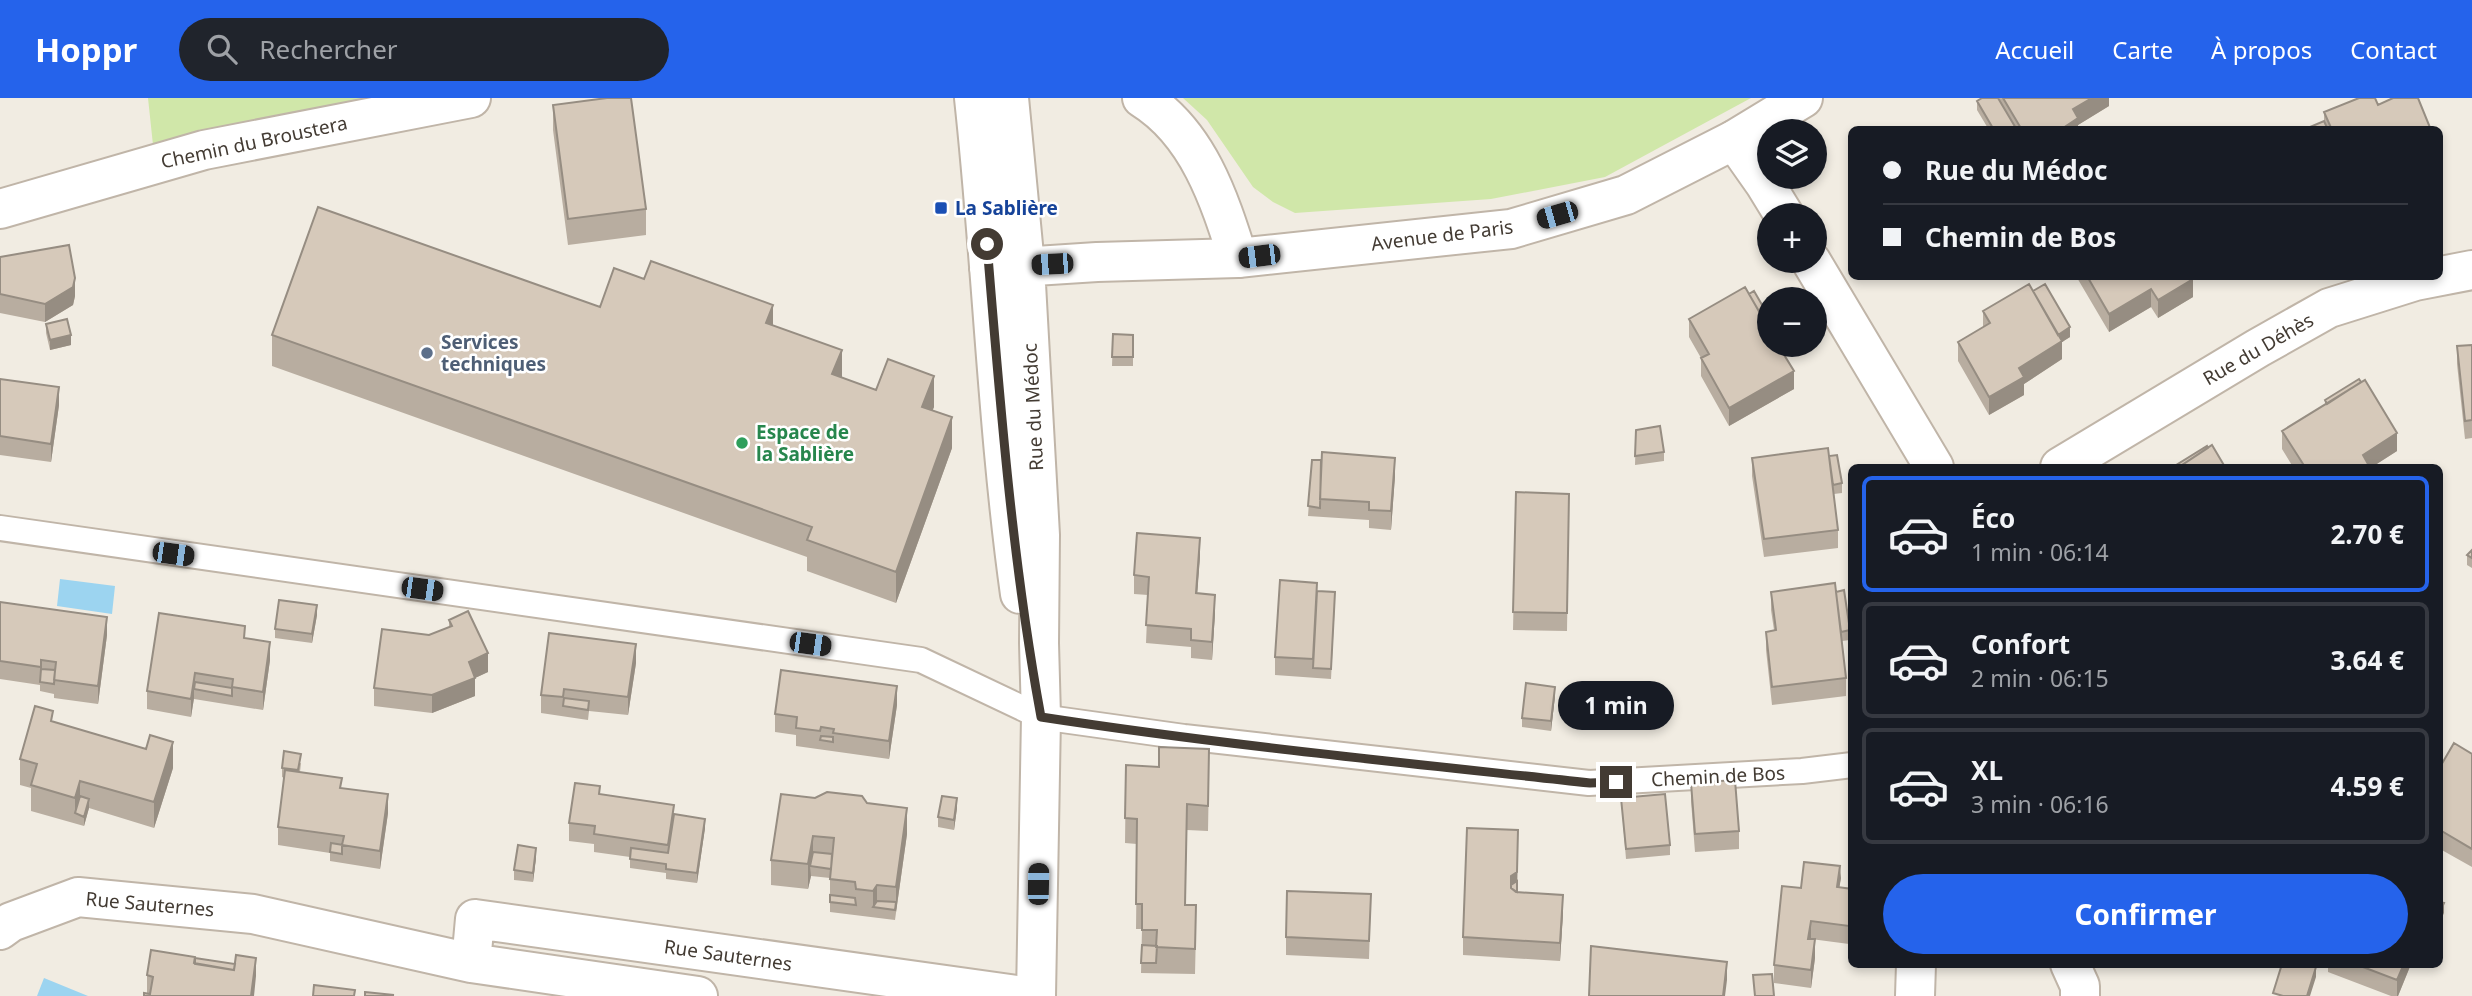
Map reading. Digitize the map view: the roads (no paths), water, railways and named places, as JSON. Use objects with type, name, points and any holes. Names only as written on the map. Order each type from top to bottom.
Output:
[{"type":"street","name":"Chemin du Broustera","points":[[0,209],[204,150],[471,98]]},
{"type":"street","name":"Rue du Médoc","points":[[974,98],[1022,267]]},
{"type":"street","name":"Rue du Médoc","points":[[1009,98],[1040,536],[1041,717],[1036,996]]},
{"type":"street","points":[[1142,98],[1161,110],[1194,150],[1219,199],[1238,258]]},
{"type":"street","name":"Avenue de Paris","points":[[1022,267],[1238,258],[1511,229],[1626,195],[1734,140],[1804,98]]},
{"type":"street","points":[[1734,140],[1777,203]]},
{"type":"street","name":"Rue du Déhès","points":[[2443,276],[2472,270]]},
{"type":"street","points":[[1818,273],[1932,464]]},
{"type":"street","name":"Rue du Déhès","points":[[2065,464],[2258,348],[2329,309],[2424,280]]},
{"type":"street","name":"Rue Sauternes","points":[[4,920],[78,897],[253,914],[471,962],[698,996]]},
{"type":"street","name":"Rue Sauternes","points":[[471,962],[475,919],[1023,996]]},
{"type":"street","points":[[1915,996],[1916,968]]},
{"type":"street","points":[[2072,968],[2080,986],[2080,996]]},
{"type":"lane","name":"Chemin de Bos","points":[[0,528],[921,660],[1041,717],[1184,737],[1590,783],[1802,771],[1848,765]]},
{"type":"water","points":[[60,579],[115,586],[112,614],[57,606]]},
{"type":"water","points":[[44,978],[88,996],[37,996]]},
{"type":"place","name":"La Sablière","points":[[941,208]]},
{"type":"place","name":"Services techniques","points":[[427,353]]},
{"type":"place","name":"Espace de la Sablière","points":[[742,443]]}]
